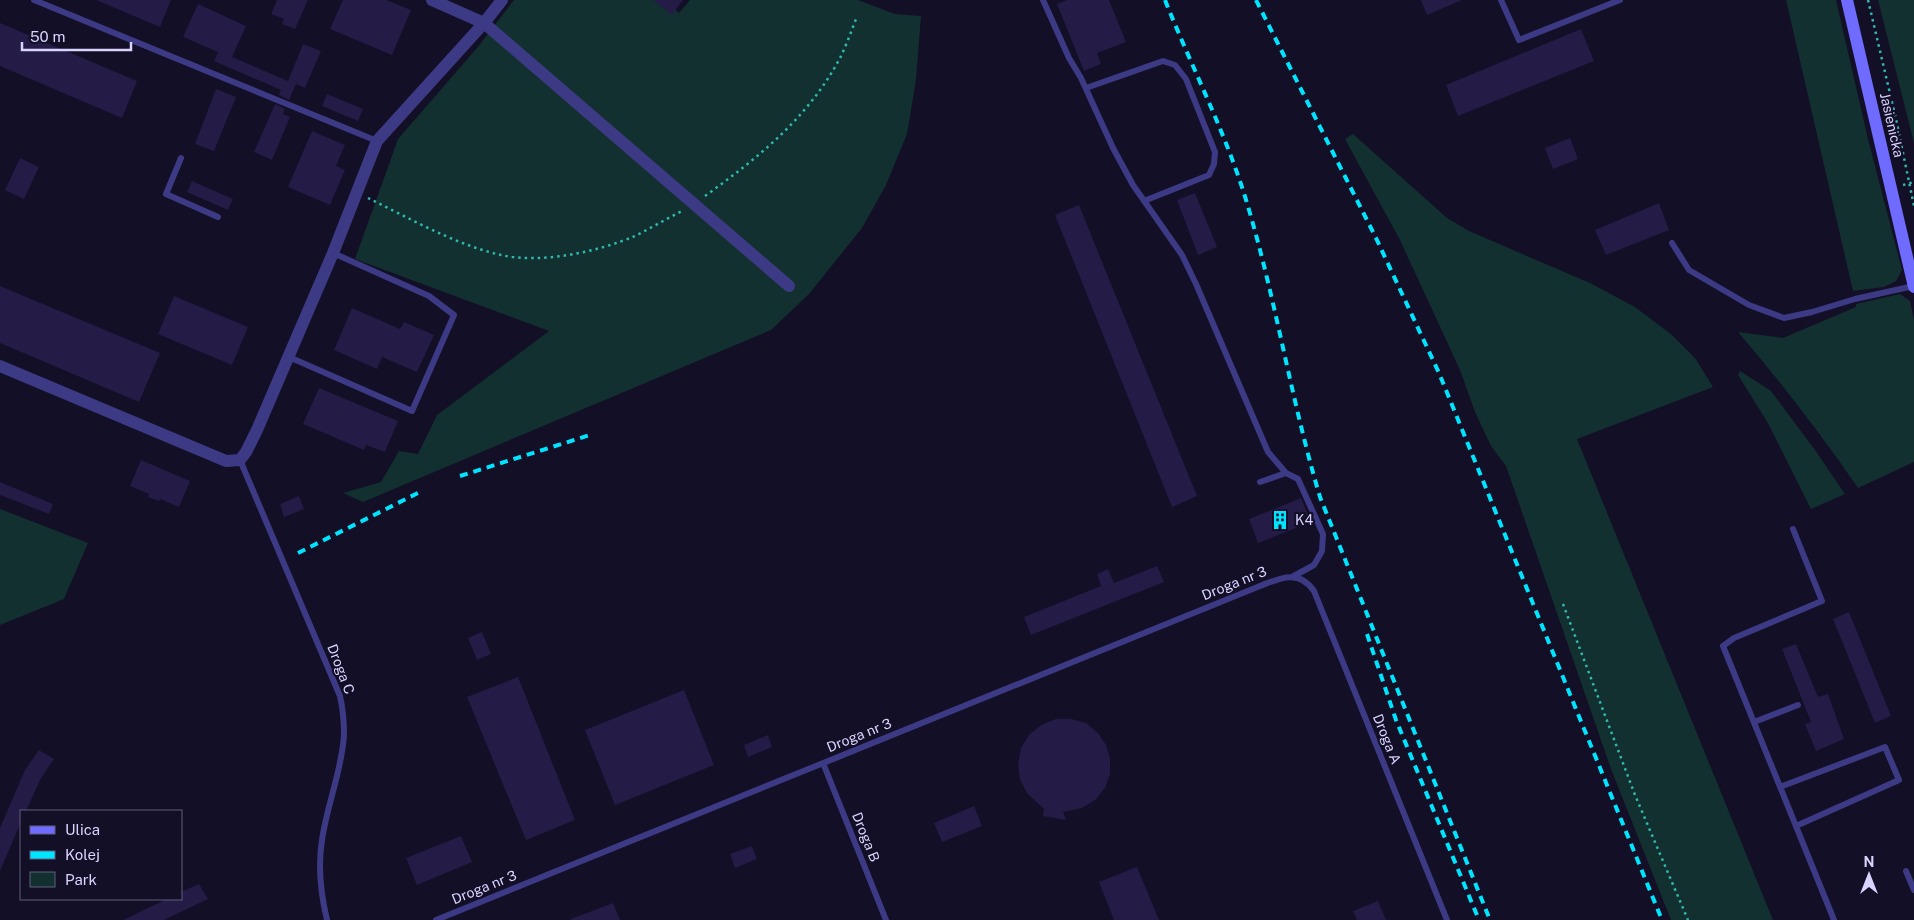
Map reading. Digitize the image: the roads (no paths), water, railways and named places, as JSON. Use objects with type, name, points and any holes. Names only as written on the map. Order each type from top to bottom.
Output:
[{"type":"main road","name":"Jasienicka","points":[[1847,0],[1914,286]]},
{"type":"street","points":[[432,0],[484,23],[789,286]]},
{"type":"street","points":[[0,366],[226,462],[240,460],[257,430],[289,356],[358,194],[377,141],[484,23],[502,0]]},
{"type":"lane","points":[[34,0],[377,141]]},
{"type":"lane","name":"Droga nr 3","points":[[436,920],[1281,578],[1292,577],[1314,565],[1322,551],[1323,534],[1298,479],[1286,473],[1268,452],[1196,284],[1182,256],[1133,185],[1113,148],[1086,88],[1069,58],[1044,0]]},
{"type":"lane","points":[[1501,0],[1519,40],[1620,0]]},
{"type":"lane","points":[[1086,88],[1163,61],[1175,66],[1186,79],[1215,152],[1214,164],[1209,175],[1144,201]]},
{"type":"lane","points":[[181,158],[166,194],[218,217]]},
{"type":"lane","points":[[1672,243],[1689,270],[1749,305],[1784,318],[1914,286]]},
{"type":"lane","points":[[289,356],[412,411],[454,315],[429,296],[333,253]]},
{"type":"lane","name":"Droga C","points":[[240,460],[340,696],[344,735],[342,754],[322,842],[322,887],[327,920]]},
{"type":"lane","points":[[1260,482],[1286,473]]},
{"type":"lane","points":[[1793,530],[1822,601],[1734,638],[1723,646],[1834,920]]},
{"type":"lane","name":"Droga A","points":[[1292,577],[1303,580],[1314,592],[1447,920]]},
{"type":"lane","points":[[1754,722],[1798,705]]},
{"type":"lane","points":[[1780,787],[1885,746],[1899,780],[1796,826]]},
{"type":"lane","name":"Droga B","points":[[823,763],[886,920]]},
{"type":"lane","points":[[1906,871],[1914,890]]},
{"type":"railway","points":[[1165,0],[1239,177],[1267,276],[1300,424],[1320,497],[1490,920]]},
{"type":"railway","points":[[1256,0],[1376,238],[1439,373],[1662,920]]},
{"type":"railway","points":[[460,476],[590,435]]},
{"type":"railway","points":[[298,553],[420,492]]},
{"type":"railway","points":[[1367,634],[1396,720],[1479,920]]},
{"type":"place","name":"K4","points":[[1280,520]]}]
